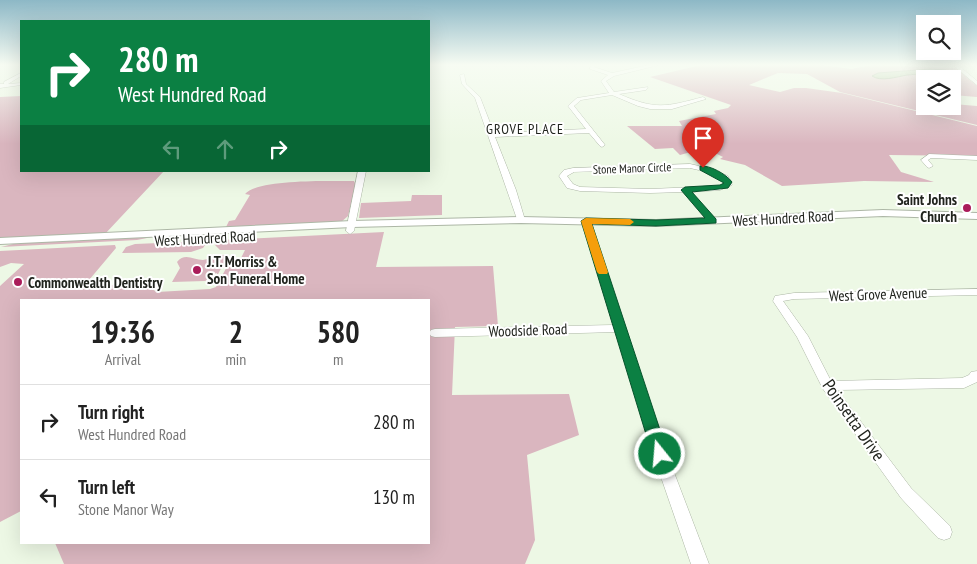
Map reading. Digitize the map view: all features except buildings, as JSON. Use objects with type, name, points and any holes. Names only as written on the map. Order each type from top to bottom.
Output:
[{"type":"main road","name":"West Hundred Road","points":[[0,248],[351,227],[521,220],[656,223],[883,213],[977,216]]},
{"type":"main road","name":"West Hundred Road","points":[[0,241],[351,227]]},
{"type":"street","points":[[471,91],[477,97],[512,190],[521,220]]},
{"type":"street","points":[[602,146],[571,106],[579,99],[623,91]]},
{"type":"street","points":[[612,93],[640,105],[656,108],[672,107],[703,99]]},
{"type":"street","points":[[491,135],[591,131]]},
{"type":"street","points":[[929,166],[924,160],[929,156],[977,158]]},
{"type":"street","name":"Stone Manor Circle","points":[[693,166],[708,170],[725,178],[728,182],[720,188],[681,190],[580,189],[570,186],[563,175],[574,170],[693,166]]},
{"type":"street","points":[[351,227],[362,172]]},
{"type":"street","points":[[681,190],[708,221]]},
{"type":"street","points":[[586,221],[660,454],[700,564]]},
{"type":"street","name":"West Grove Avenue","points":[[780,298],[794,296],[977,292]]},
{"type":"street","name":"Poinsetta Drive","points":[[780,298],[779,304],[802,336],[827,386],[906,493],[944,532]]},
{"type":"street","name":"Woodside Road","points":[[435,333],[621,328]]},
{"type":"street","points":[[827,386],[964,384],[974,378],[975,375]]},
{"type":"shaded area","points":[[691,91],[830,91],[842,93],[916,111],[916,115],[932,115],[977,126],[977,156],[889,155],[901,172],[934,182],[864,181],[782,186],[745,165],[720,159],[723,157],[709,150],[698,150],[680,155],[673,148],[655,149],[627,126],[682,126],[679,121],[716,114],[714,111],[728,108],[731,105]]},
{"type":"shaded area","points":[[839,91],[916,91],[916,110],[840,92]]},
{"type":"shaded area","points":[[961,91],[977,91],[977,97],[961,96]]},
{"type":"shaded area","points":[[20,96],[20,172],[163,172],[105,234],[0,239],[0,97]]},
{"type":"shaded area","points":[[961,105],[977,106],[977,125],[935,115],[961,115]]},
{"type":"shaded area","points":[[354,181],[356,185],[348,216],[340,223],[226,227],[229,221],[235,220],[250,195],[245,194],[252,189],[278,183]]},
{"type":"shaded area","points":[[412,195],[442,195],[442,215],[359,218],[361,203],[411,201]]},
{"type":"shaded area","points":[[384,232],[376,267],[493,266],[498,326],[455,327],[452,395],[569,394],[579,435],[527,455],[535,540],[525,564],[64,564],[55,544],[430,544],[430,299],[20,299],[20,512],[0,522],[0,286],[24,264],[11,263],[0,267],[0,251],[115,245],[116,248],[84,286],[143,284],[157,292],[216,287],[230,261],[240,260],[245,250],[220,250],[215,245],[221,240]]},
{"type":"shaded area","points":[[157,236],[137,240],[1,247],[17,243]]},
{"type":"shaded area","points":[[208,241],[203,248],[191,252],[122,253],[126,247],[135,244]]},
{"type":"shaded area","name":"J.T. Morriss & Son Funeral Home","points":[[219,255],[227,257],[216,278],[217,273],[205,281],[172,282],[180,268],[177,262],[183,257],[203,260]]},
{"type":"slow traffic","points":[[603,272],[586,221],[630,222]]},
{"type":"place","name":"Saint Johns Church","points":[[967,208]]},
{"type":"place","name":"J.T. Morriss & Son Funeral Home","points":[[197,270]]},
{"type":"place","name":"Commonwealth Dentistry","points":[[18,282]]},
{"type":"district","name":"GROVE PLACE","points":[[525,129]]},
{"type":"route","points":[[660,454],[586,221],[656,223],[712,221],[685,190],[720,188],[728,185],[728,182],[725,178],[703,168]]}]
